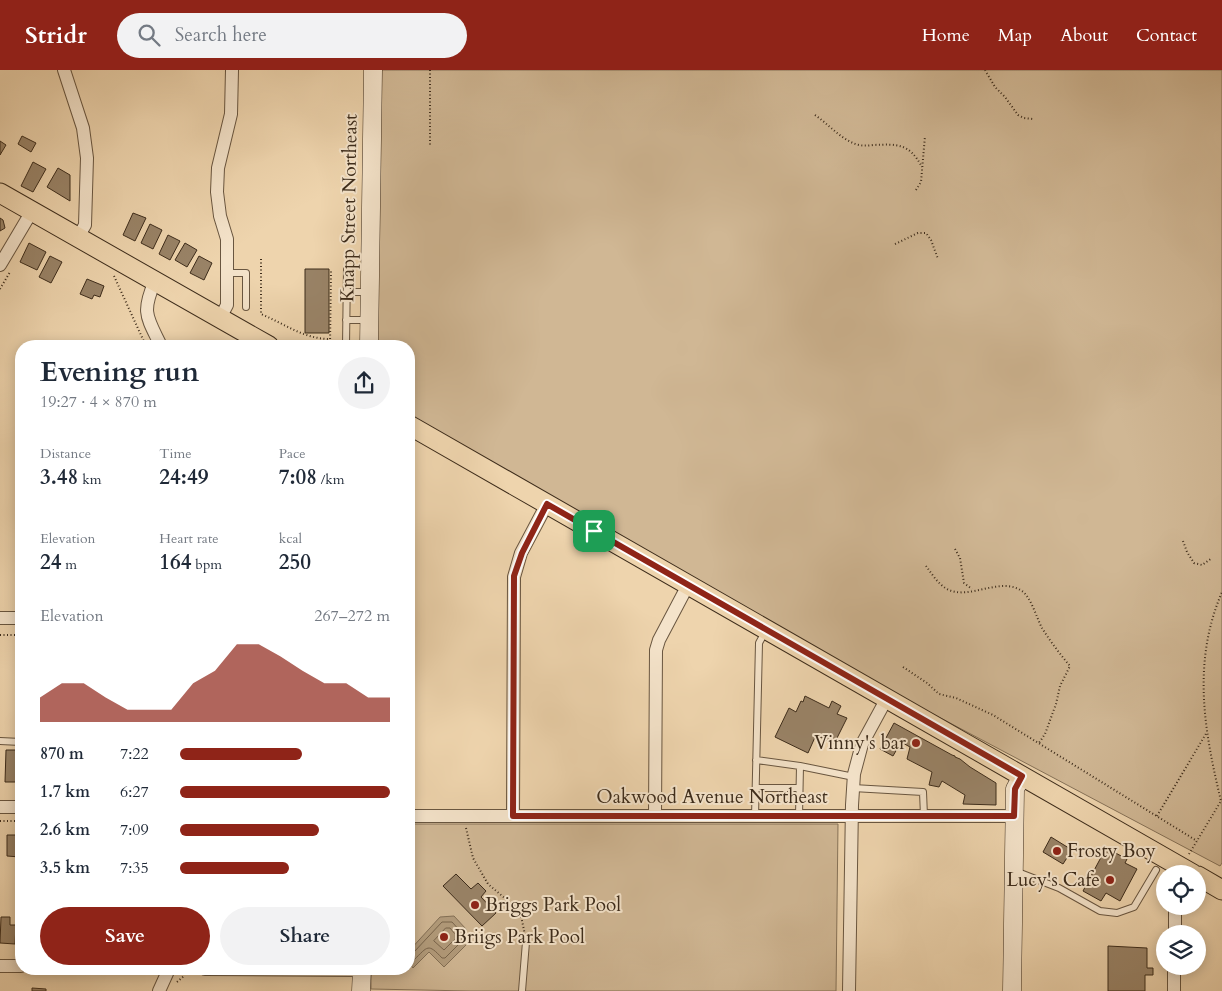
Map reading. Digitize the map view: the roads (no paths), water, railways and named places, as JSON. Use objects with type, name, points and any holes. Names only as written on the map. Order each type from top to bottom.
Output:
[{"type":"main road","name":"Knapp Street Northeast","points":[[369,340],[373,70]]},
{"type":"main road","points":[[0,193],[258,340]]},
{"type":"main road","points":[[415,428],[887,698],[1174,865]]},
{"type":"main road","points":[[1012,991],[1015,789],[1022,776]]},
{"type":"main road","points":[[1206,882],[1221,889]]},
{"type":"main road","points":[[361,991],[362,975]]},
{"type":"street","points":[[64,70],[83,128],[87,158],[85,225],[78,237]]},
{"type":"street","points":[[220,318],[227,305],[228,273],[227,239],[220,216],[217,192],[218,168],[231,114],[232,70]]},
{"type":"street","points":[[0,265],[32,211]]},
{"type":"street","points":[[155,281],[145,310],[158,340]]},
{"type":"street","points":[[513,816],[514,576],[522,553],[547,504]]},
{"type":"street","points":[[655,816],[656,650],[659,640],[688,585]]},
{"type":"street","points":[[0,618],[15,618]]},
{"type":"street","points":[[849,991],[854,783],[862,744],[887,698]]},
{"type":"street","points":[[0,807],[15,807]]},
{"type":"street","name":"Oakwood Avenue Northeast","points":[[415,816],[1014,816]]},
{"type":"street","points":[[0,966],[15,966]]},
{"type":"street","points":[[159,991],[166,975]]},
{"type":"street","points":[[1174,975],[1174,991]]},
{"type":"lane","points":[[346,340],[347,269]]},
{"type":"lane","points":[[228,273],[246,273],[246,307]]},
{"type":"lane","points":[[347,292],[369,292]]},
{"type":"lane","points":[[346,320],[369,320]]},
{"type":"lane","points":[[756,817],[759,643],[766,630]]},
{"type":"lane","points":[[0,741],[15,742]]},
{"type":"lane","points":[[756,760],[800,766],[854,783],[923,792],[924,816]]},
{"type":"lane","points":[[798,816],[800,766]]},
{"type":"lane","points":[[756,788],[799,788]]},
{"type":"lane","points":[[1014,871],[1059,888],[1100,911],[1117,913],[1134,907],[1156,870]]},
{"type":"lane","points":[[522,991],[526,942]]},
{"type":"water","name":"Briigs Park Pool","points":[[454,916],[466,929],[467,944],[444,967],[429,952],[415,966],[415,944],[440,917]]},
{"type":"place","name":"Vinny's bar","points":[[916,743]]},
{"type":"place","name":"Frosty Boy","points":[[1057,851]]},
{"type":"place","name":"Lucy's Cafe","points":[[1110,880]]},
{"type":"place","name":"Briggs Park Pool","points":[[475,905]]},
{"type":"place","name":"Briigs Park Pool","points":[[444,937]]}]
